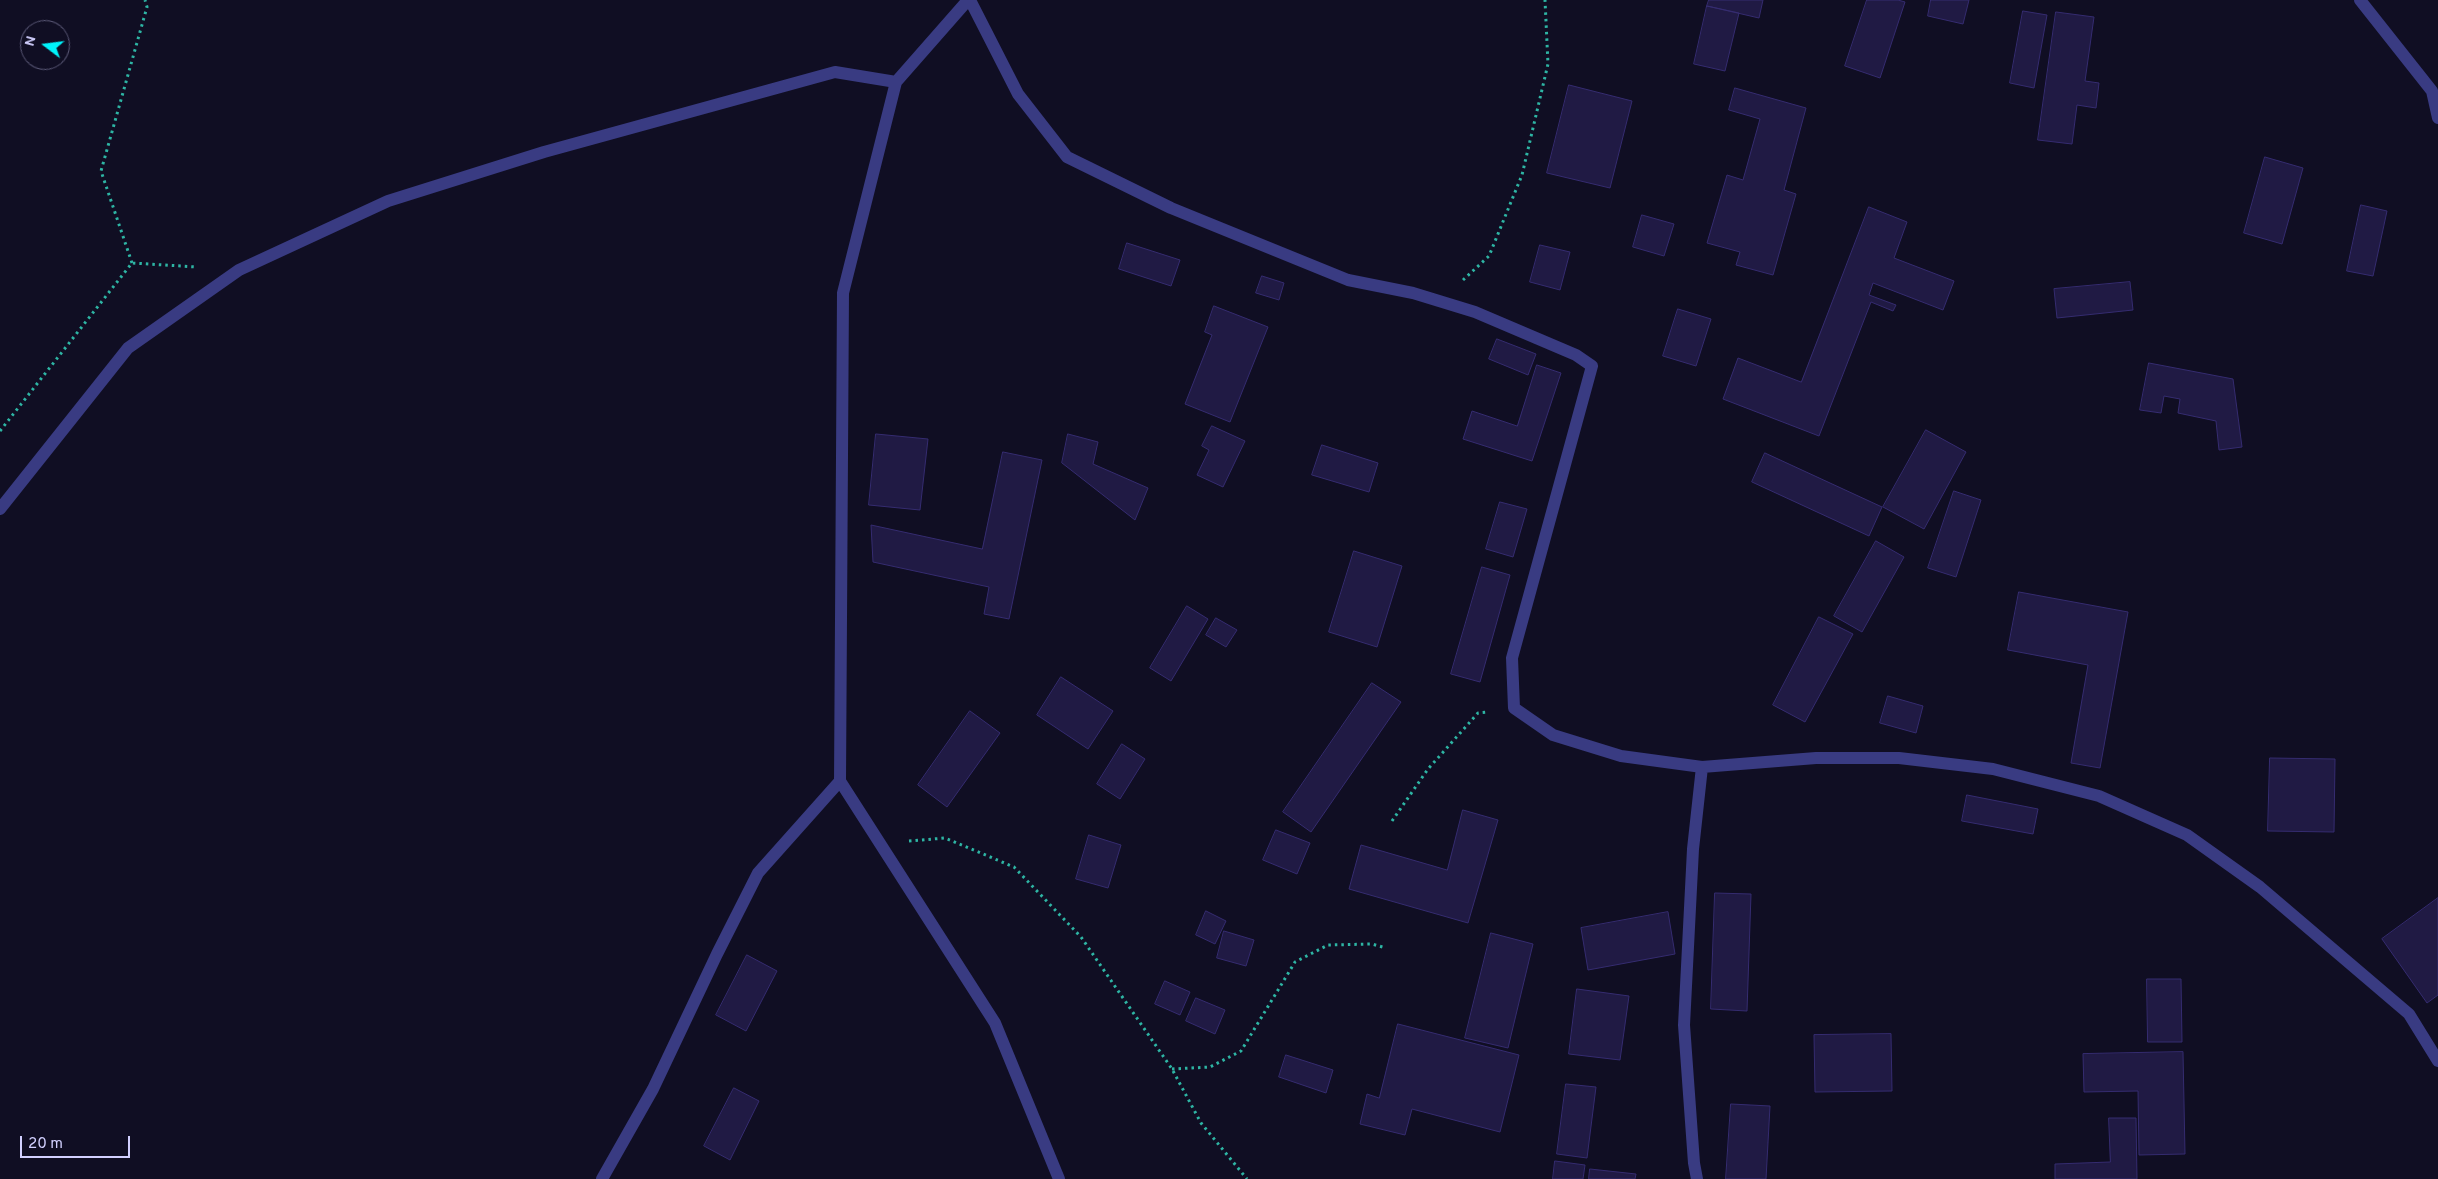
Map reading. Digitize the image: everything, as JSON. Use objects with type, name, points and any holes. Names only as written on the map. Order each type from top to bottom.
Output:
[{"type":"street","points":[[1059,1179],[995,1023],[840,780],[843,293],[896,82],[969,0],[1018,94],[1067,156],[1171,208],[1348,280],[1413,293],[1475,312],[1576,355],[1592,366],[1512,658],[1514,708],[1553,735],[1621,756],[1702,767],[1816,758],[1899,758],[1993,769],[2099,796],[2187,835],[2260,887],[2409,1014],[2438,1061]]},
{"type":"street","points":[[2360,0],[2432,91],[2438,118]]},
{"type":"street","points":[[0,509],[128,348],[238,270],[388,201],[544,152],[835,72],[896,82]]},
{"type":"street","points":[[1697,1179],[1694,1163],[1684,1025],[1693,849],[1702,767]]},
{"type":"street","points":[[602,1179],[653,1089],[758,873],[840,780]]},
{"type":"path","points":[[132,262],[101,171],[146,7],[145,0]]},
{"type":"path","points":[[1440,301],[1489,256],[1522,175],[1548,64],[1545,0]]},
{"type":"path","points":[[132,262],[238,270]]},
{"type":"path","points":[[0,431],[132,262]]},
{"type":"path","points":[[1392,821],[1428,769],[1478,713],[1514,708]]},
{"type":"path","points":[[879,843],[945,838],[1014,867],[1081,937],[1172,1069],[1201,1122],[1248,1179]]},
{"type":"path","points":[[1172,1069],[1210,1067],[1241,1051],[1295,962],[1328,945],[1372,944],[1386,948]]},
{"type":"building","points":[[1709,0],[1763,0],[1759,18],[1707,6]]},
{"type":"building","points":[[1867,0],[1898,0],[1905,2],[1880,78],[1845,66]]},
{"type":"building","points":[[1931,0],[1969,0],[1963,24],[1928,16]]},
{"type":"building","points":[[1707,6],[1739,13],[1725,71],[1694,64]]},
{"type":"building","points":[[2023,11],[2047,15],[2034,88],[2010,83]]},
{"type":"building","points":[[2056,12],[2094,17],[2085,81],[2099,83],[2096,108],[2077,105],[2072,144],[2038,140]]},
{"type":"building","points":[[1569,85],[1632,101],[1610,188],[1547,173]]},
{"type":"building","points":[[1735,88],[1806,108],[1784,190],[1796,194],[1773,275],[1736,265],[1740,252],[1707,243],[1727,175],[1743,180],[1760,119],[1729,110]]},
{"type":"building","points":[[2265,157],[2303,168],[2282,244],[2244,233]]},
{"type":"building","points":[[2361,205],[2387,211],[2373,276],[2347,271]]},
{"type":"building","points":[[1869,207],[1907,222],[1894,258],[1954,281],[1943,310],[1873,283],[1869,295],[1896,305],[1893,311],[1871,302],[1819,436],[1723,399],[1738,358],[1801,382]]},
{"type":"building","points":[[1642,215],[1674,224],[1664,256],[1633,247]]},
{"type":"building","points":[[1127,243],[1180,260],[1171,286],[1119,269]]},
{"type":"building","points":[[1540,245],[1570,252],[1560,290],[1530,282]]},
{"type":"building","points":[[1262,276],[1284,283],[1279,300],[1256,293]]},
{"type":"building","points":[[2130,282],[2133,310],[2057,318],[2054,289]]},
{"type":"building","points":[[1214,306],[1268,327],[1230,422],[1185,404],[1212,335],[1205,332]]},
{"type":"building","points":[[1678,309],[1711,319],[1696,366],[1663,356]]},
{"type":"building","points":[[1497,339],[1536,354],[1528,375],[1489,359]]},
{"type":"building","points":[[2149,363],[2233,379],[2242,447],[2219,450],[2216,421],[2178,413],[2180,399],[2164,396],[2161,413],[2140,410]]},
{"type":"building","points":[[1537,365],[1561,373],[1532,461],[1463,439],[1472,411],[1517,426]]},
{"type":"building","points":[[1212,426],[1245,441],[1223,487],[1197,475],[1209,450],[1202,446]]},
{"type":"building","points":[[1926,430],[1966,452],[1924,529],[1883,507]]},
{"type":"building","points":[[876,434],[928,439],[920,510],[869,505]]},
{"type":"building","points":[[1068,434],[1098,442],[1093,464],[1148,488],[1135,520],[1062,463]]},
{"type":"building","points":[[1322,445],[1378,463],[1369,492],[1312,475]]},
{"type":"building","points":[[1003,452],[1042,460],[1009,619],[984,614],[989,587],[873,562],[871,525],[982,549]]},
{"type":"building","points":[[1765,453],[1882,507],[1869,536],[1752,482]]},
{"type":"building","points":[[1954,491],[1981,500],[1956,577],[1928,568]]},
{"type":"building","points":[[1500,502],[1527,509],[1513,557],[1486,549]]},
{"type":"building","points":[[1876,541],[1904,557],[1862,632],[1834,616]]},
{"type":"building","points":[[1354,551],[1402,566],[1377,647],[1329,632]]},
{"type":"building","points":[[1482,567],[1510,575],[1480,682],[1451,674]]},
{"type":"building","points":[[2019,592],[2128,612],[2100,768],[2071,763],[2088,665],[2008,650]]},
{"type":"building","points":[[1187,606],[1208,619],[1171,681],[1150,668]]},
{"type":"building","points":[[1819,617],[1853,634],[1805,722],[1773,705]]},
{"type":"building","points":[[1216,618],[1237,630],[1226,647],[1206,635]]},
{"type":"building","points":[[1061,677],[1113,711],[1088,749],[1037,715]]},
{"type":"building","points":[[1372,683],[1401,702],[1311,832],[1283,812]]},
{"type":"building","points":[[1888,696],[1923,706],[1916,733],[1880,723]]},
{"type":"building","points":[[970,711],[1000,733],[947,807],[918,785]]},
{"type":"building","points":[[1122,744],[1145,759],[1120,799],[1097,784]]},
{"type":"building","points":[[2270,758],[2335,759],[2334,832],[2268,831]]},
{"type":"building","points":[[1967,795],[2038,809],[2033,834],[1962,821]]},
{"type":"building","points":[[1463,810],[1498,820],[1468,923],[1349,889],[1361,845],[1447,870]]},
{"type":"building","points":[[1276,830],[1310,843],[1297,874],[1263,860]]},
{"type":"building","points":[[1089,835],[1121,845],[1108,888],[1076,879]]},
{"type":"building","points":[[1715,893],[1751,894],[1747,1011],[1711,1009]]},
{"type":"building","points":[[2438,898],[2438,995],[2427,1003],[2382,939]]},
{"type":"building","points":[[1206,911],[1226,921],[1215,944],[1196,935]]},
{"type":"building","points":[[1668,912],[1675,954],[1588,970],[1581,928]]},
{"type":"building","points":[[1224,931],[1254,940],[1246,966],[1217,958]]},
{"type":"building","points":[[1491,933],[1533,944],[1508,1048],[1465,1038]]},
{"type":"building","points":[[747,955],[777,971],[746,1031],[716,1015]]},
{"type":"building","points":[[2147,979],[2181,979],[2182,1042],[2148,1042]]},
{"type":"building","points":[[1165,981],[1190,992],[1180,1015],[1155,1004]]},
{"type":"building","points":[[1577,989],[1629,996],[1620,1060],[1569,1054]]},
{"type":"building","points":[[1196,998],[1225,1010],[1215,1034],[1186,1021]]},
{"type":"building","points":[[1398,1024],[1519,1055],[1500,1132],[1412,1109],[1405,1135],[1360,1124],[1367,1094],[1379,1098]]},
{"type":"building","points":[[1891,1034],[1892,1091],[1815,1092],[1814,1035]]},
{"type":"building","points":[[2183,1052],[2185,1154],[2139,1155],[2138,1091],[2084,1092],[2083,1054]]},
{"type":"building","points":[[1286,1055],[1333,1070],[1326,1093],[1279,1077]]},
{"type":"building","points":[[1566,1084],[1596,1087],[1587,1158],[1557,1154]]},
{"type":"building","points":[[734,1088],[759,1101],[730,1160],[704,1146]]},
{"type":"building","points":[[1731,1104],[1770,1106],[1766,1179],[1726,1179]]},
{"type":"building","points":[[2109,1118],[2136,1118],[2137,1179],[2055,1179],[2055,1164],[2110,1162]]},
{"type":"building","points":[[1555,1161],[1585,1165],[1583,1179],[1553,1179]]},
{"type":"building","points":[[1590,1169],[1636,1174],[1635,1179],[1589,1179]]}]
